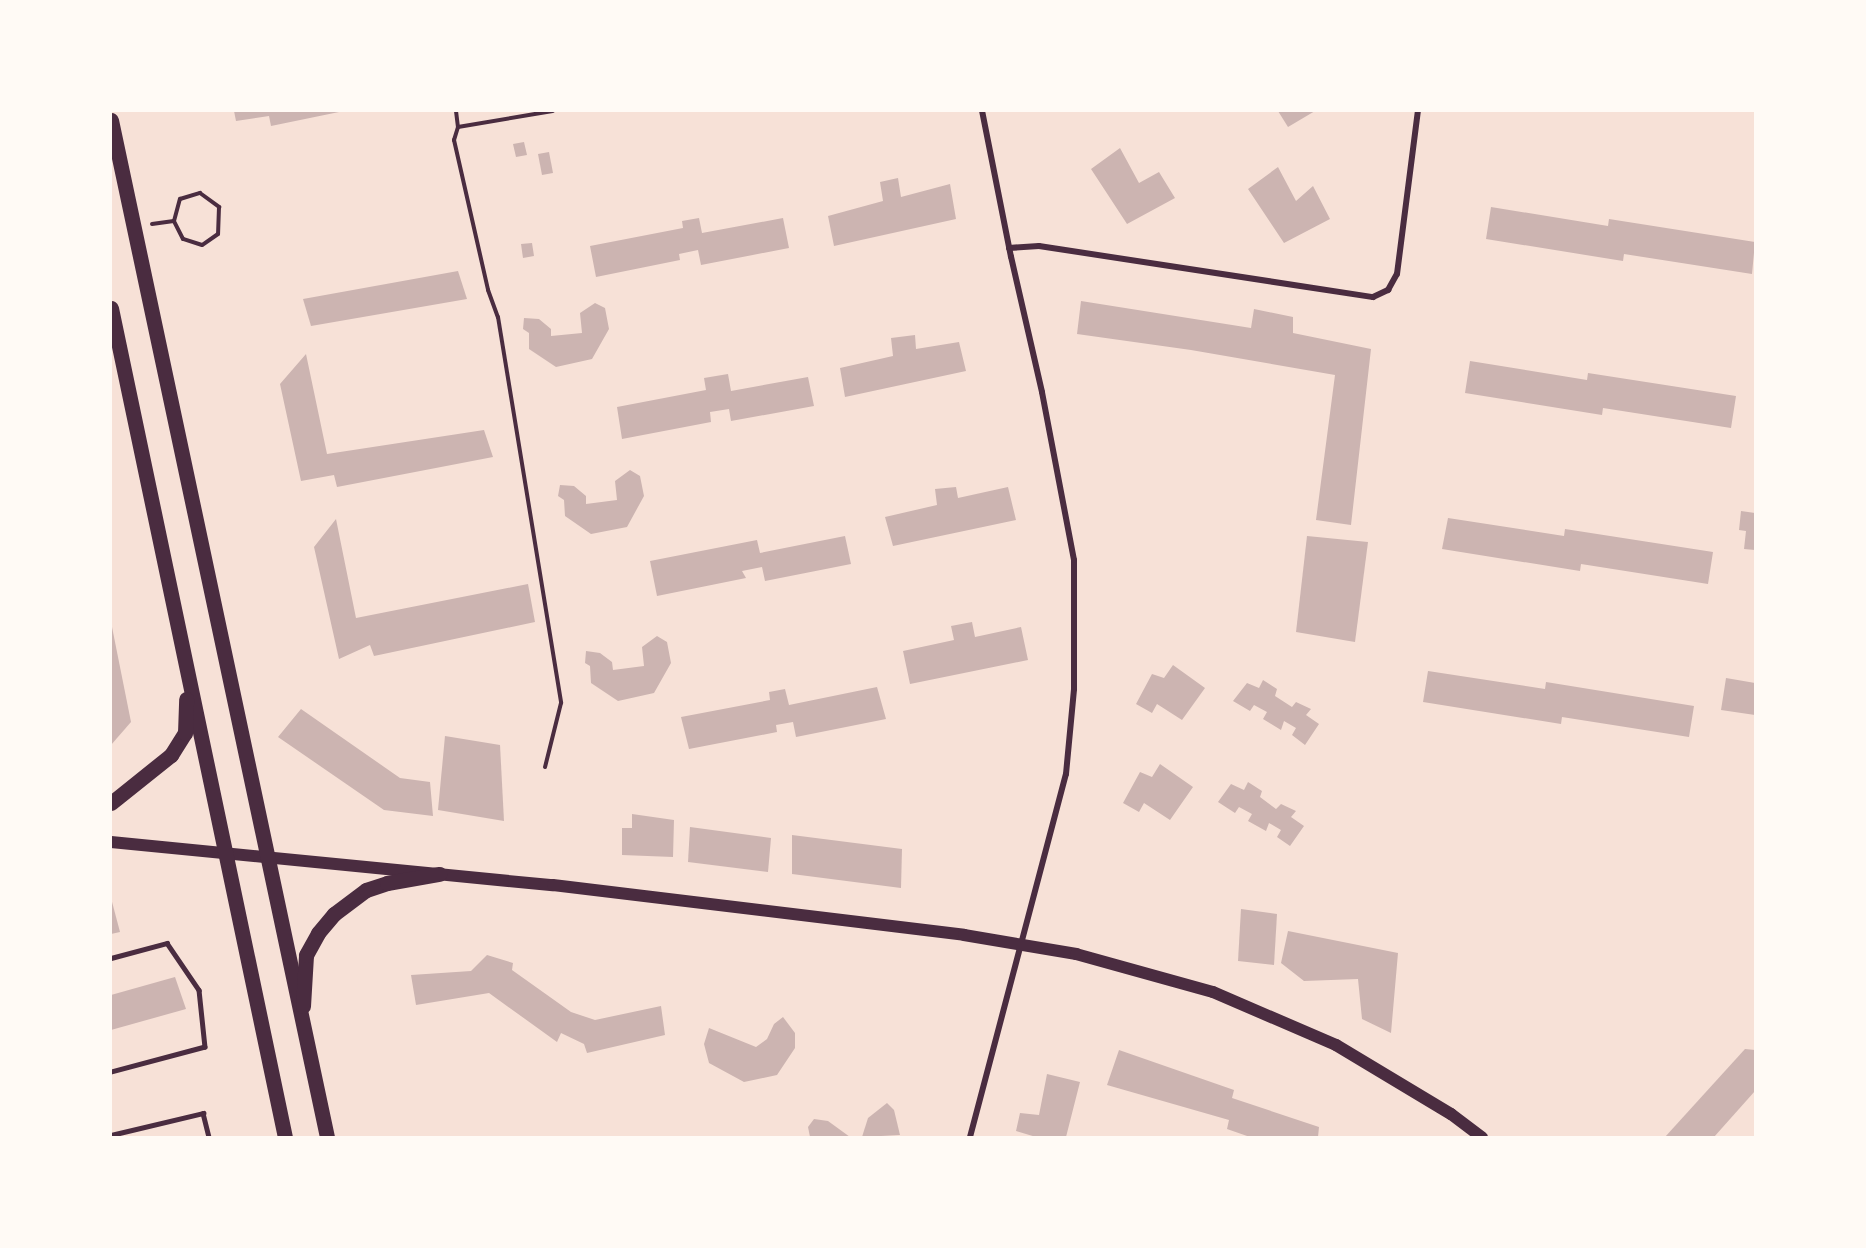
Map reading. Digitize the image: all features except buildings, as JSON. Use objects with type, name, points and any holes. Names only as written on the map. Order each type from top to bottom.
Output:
[{"type":"main road","points":[[111,120],[327,1137]]},
{"type":"main road","points":[[111,308],[285,1137]]},
{"type":"main road","points":[[111,803],[171,755],[185,733],[187,711],[181,636]]},
{"type":"main road","points":[[111,842],[439,874],[1022,943],[1097,959],[1213,992],[1336,1044],[1451,1114],[1482,1137]]},
{"type":"main road","points":[[302,1024],[306,955],[323,925],[366,890],[387,883],[439,874]]},
{"type":"street","points":[[969,1137],[1066,774],[1074,689],[1074,560],[1042,392],[1009,248],[982,111]]},
{"type":"street","points":[[1009,248],[1039,246],[1372,297],[1388,290],[1397,273],[1418,111]]},
{"type":"lane","points":[[111,958],[167,943],[199,990],[205,1047],[111,1072]]},
{"type":"lane","points":[[111,1135],[203,1113],[209,1137]]},
{"type":"path","points":[[456,111],[458,127],[454,140],[488,290],[498,317],[561,703],[545,766]]},
{"type":"path","points":[[458,127],[553,111]]},
{"type":"path","points":[[200,193],[219,207],[218,234],[202,245],[183,239],[174,221],[180,199],[200,193]]},
{"type":"path","points":[[152,224],[174,221]]}]
